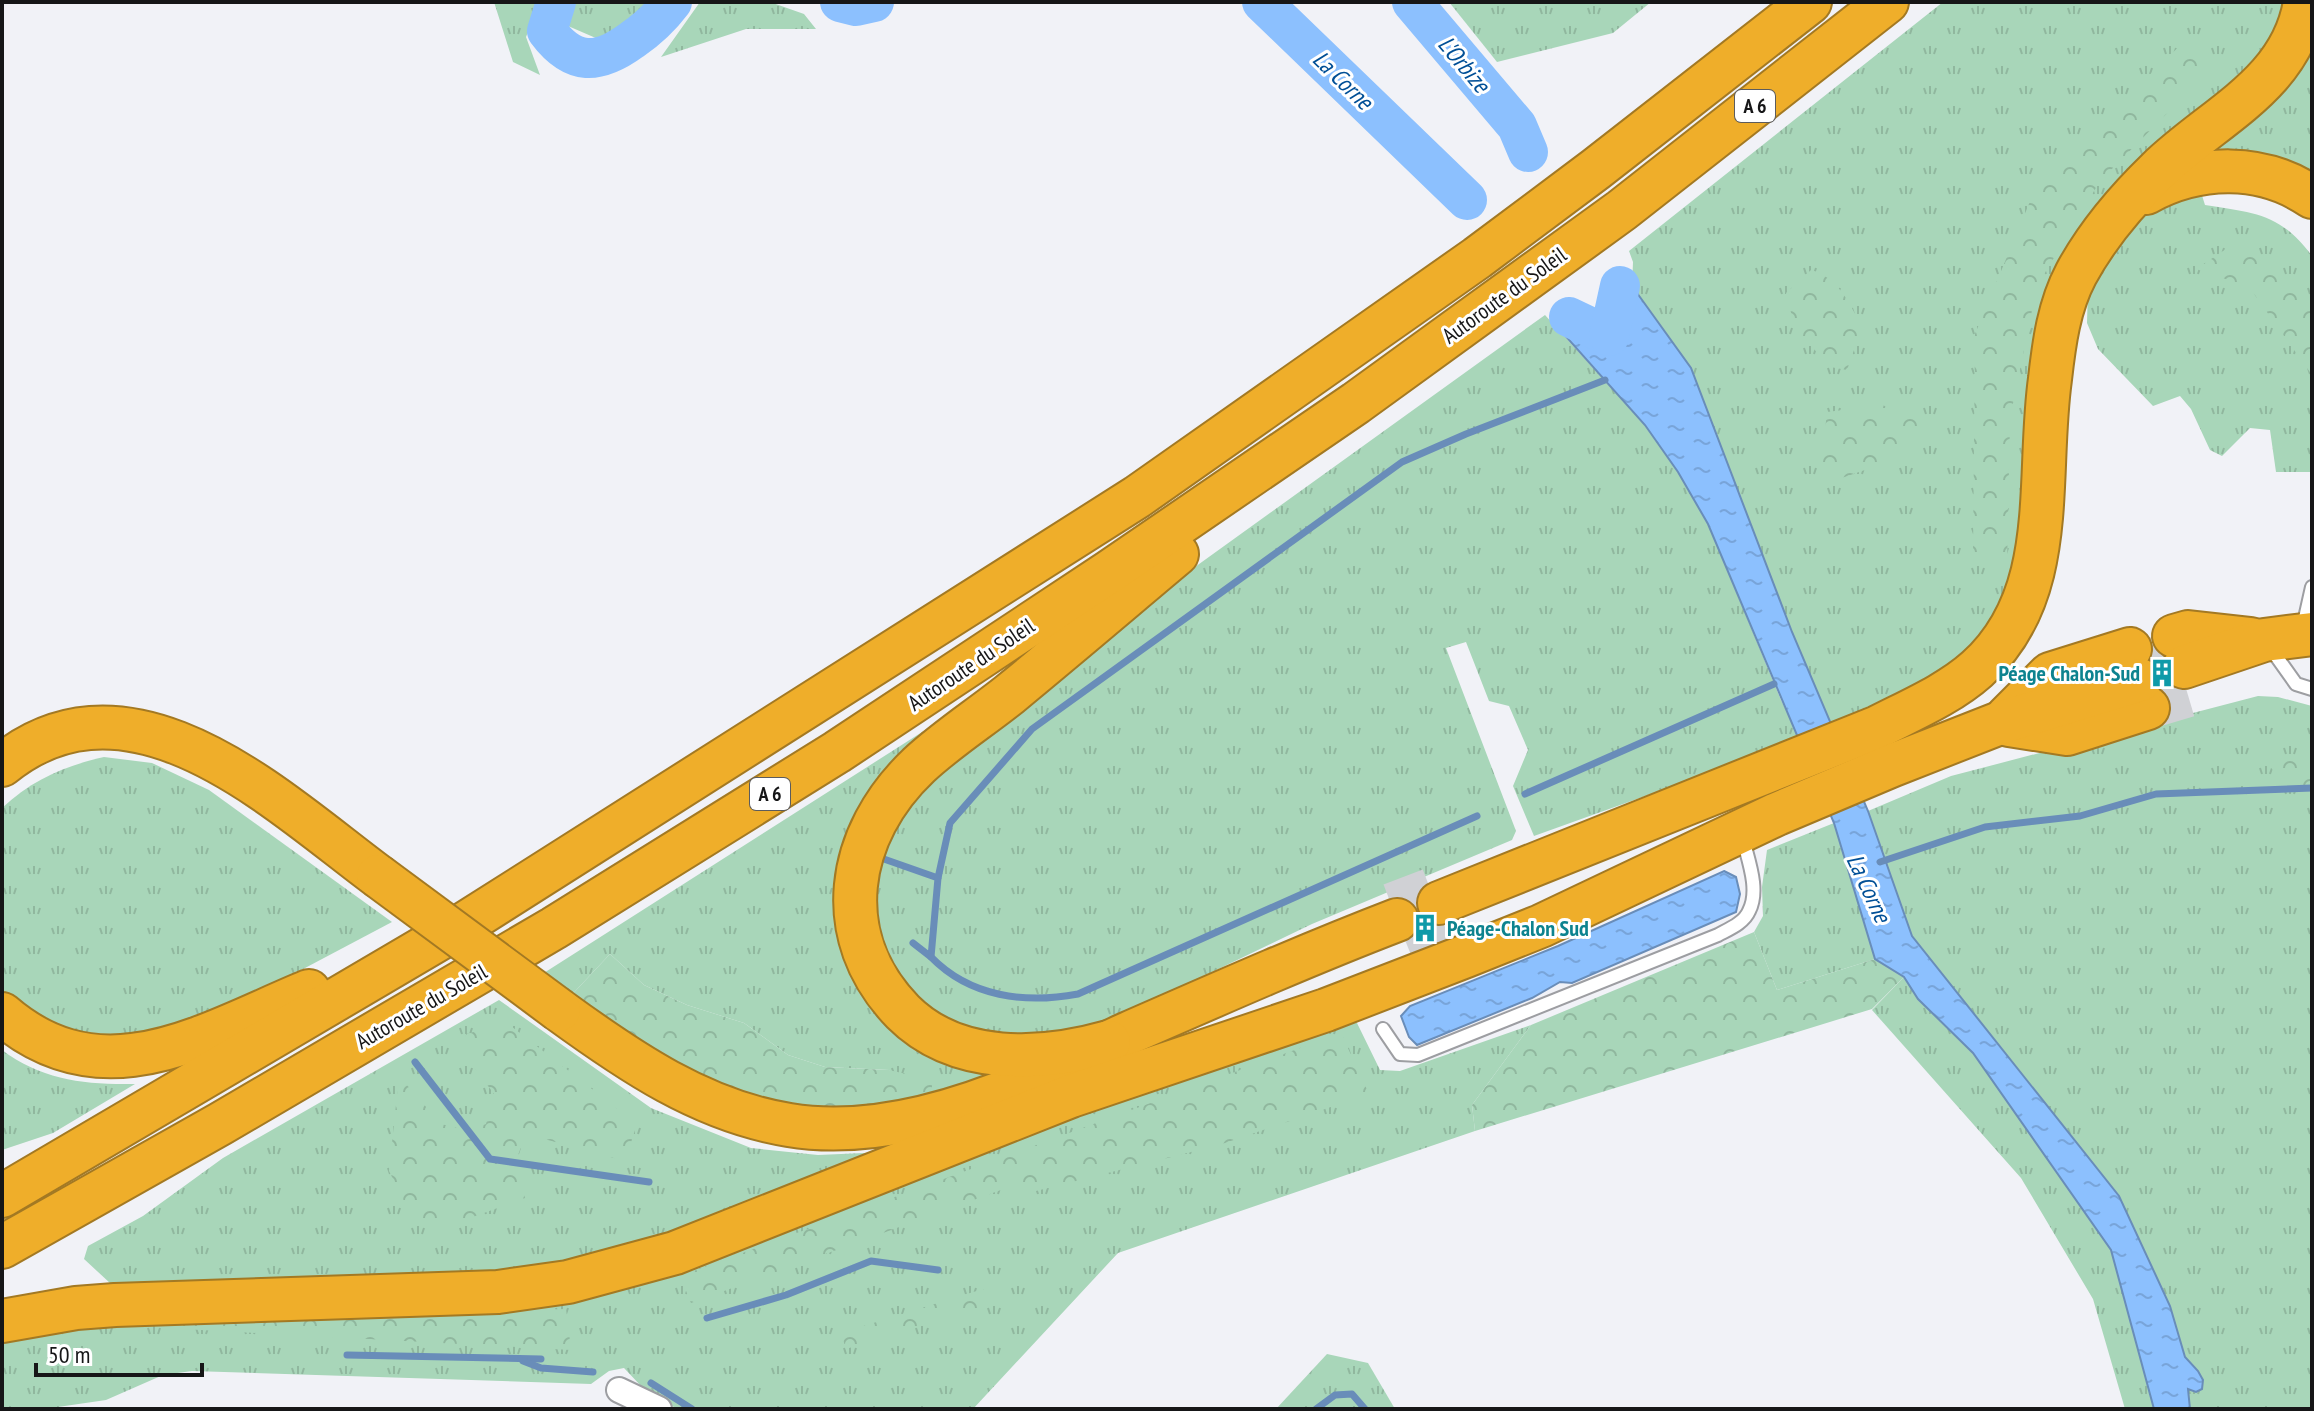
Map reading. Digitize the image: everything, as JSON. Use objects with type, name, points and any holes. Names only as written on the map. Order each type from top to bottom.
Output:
[{"type":"highway","name":"Autoroute du Soleil","points":[[2,1196],[461,926],[1137,497],[1477,258],[1810,2]]},
{"type":"highway","name":"Autoroute du Soleil","points":[[2,1247],[220,1124],[554,928],[824,761],[1109,572],[1384,382],[1622,210],[1887,2]]},
{"type":"highway","points":[[1439,903],[1878,727],[1940,695],[1978,668],[2012,627],[2033,579],[2039,543],[2048,394],[2055,337],[2075,276],[2096,241],[2159,169],[2262,85],[2279,65],[2298,33],[2305,2]]},
{"type":"highway","points":[[2128,203],[2161,185],[2182,178],[2227,171],[2267,176],[2312,197]]},
{"type":"highway","points":[[1109,1042],[1062,1053],[997,1055],[942,1039],[912,1020],[879,981],[859,937],[855,884],[858,863],[870,831],[888,800],[918,766],[1008,695],[1384,382]]},
{"type":"highway","points":[[2183,666],[2293,636]]},
{"type":"highway","points":[[2,1321],[76,1308],[498,1292],[568,1282],[675,1253],[1071,1096],[1326,1010],[1466,956],[1541,926],[1759,823],[1893,765],[2000,723],[2140,679]]},
{"type":"highway","points":[[2,765],[27,748],[61,734],[81,730],[124,729],[166,737],[191,747],[230,768],[372,880],[552,1014],[699,1098],[770,1122],[822,1128],[884,1124],[964,1105],[1024,1084],[1109,1042],[1294,961],[1397,920]]},
{"type":"highway","points":[[2,788],[47,757],[81,746],[115,743],[152,750],[174,757],[222,781],[372,880]]},
{"type":"highway","points":[[2,1014],[32,1037],[69,1052],[100,1057],[145,1055],[194,1040],[461,926]]},
{"type":"highway","points":[[552,1014],[583,1047],[679,1105],[749,1131],[805,1142],[881,1138],[1071,1096]]},
{"type":"street","points":[[619,1390],[659,1409]]},
{"type":"lane","points":[[2312,587],[2293,636],[2296,684],[2312,689]]},
{"type":"lane","points":[[1383,1029],[1400,1054],[1418,1055],[1739,924],[1749,911],[1752,896],[1759,823]]},
{"type":"green space","points":[[494,2],[540,2],[526,37],[540,75],[513,62]]},
{"type":"green space","points":[[574,2],[651,2],[647,13],[605,42],[568,26]]},
{"type":"green space","points":[[700,2],[770,2],[804,14],[816,29],[746,29],[661,57]]},
{"type":"green space","points":[[1449,2],[1651,2],[1613,33],[1497,62]]},
{"type":"green space","points":[[1943,2],[2290,2],[2270,59],[2061,268],[2018,586],[1950,677],[1834,730],[1792,632],[1691,368],[1632,286],[1633,262],[1629,251]]},
{"type":"green space","points":[[2312,32],[2312,179],[2188,162]]},
{"type":"green space","points":[[2190,36],[2210,70],[2100,181],[2037,286],[2010,418],[2007,567],[1973,556],[1975,334],[2038,182]]},
{"type":"green space","points":[[2199,186],[2205,205],[2265,217],[2289,231],[2312,256],[2312,472],[2276,472],[2270,430],[2250,428],[2222,456],[2210,450],[2191,409],[2180,396],[2153,406],[2098,349],[2087,323],[2088,287],[2130,221]]},
{"type":"green space","points":[[2226,249],[2248,249],[2289,283],[2312,314],[2312,375],[2249,287],[2196,269]]},
{"type":"green space","points":[[1811,270],[1836,285],[1862,327],[1847,370],[1830,367],[1795,328],[1786,293]]},
{"type":"green space","points":[[1545,315],[1645,425],[1678,472],[1708,524],[1781,700],[1801,740],[1534,836],[1513,786],[1528,750],[1509,706],[1489,701],[1466,642],[1446,648],[1516,831],[1512,840],[1312,924],[1077,1037],[1031,1045],[930,1022],[879,951],[869,891],[901,802],[1120,621]]},
{"type":"green space","points":[[1882,405],[1919,418],[1923,435],[1888,462],[1833,481],[1821,468],[1827,412]]},
{"type":"green space","points":[[999,683],[870,804],[855,961],[1019,1068],[919,1106],[889,1070],[825,1067],[788,1055],[744,1023],[687,1005],[644,985],[610,954],[566,1001],[536,978]]},
{"type":"green space","points":[[2258,696],[2278,697],[2312,706],[2312,1409],[2190,1409],[2188,1388],[2198,1371],[2185,1357],[2170,1306],[2119,1196],[1912,936],[1868,811],[1951,776]]},
{"type":"green space","points":[[2312,756],[2312,789],[2289,788],[2265,761]]},
{"type":"green space","points":[[104,757],[152,763],[209,790],[392,922],[207,1020],[89,1044],[2,995],[2,808],[49,775]]},
{"type":"green space","points":[[1834,823],[1875,959],[1777,990],[1754,932],[1763,916],[1762,887],[1767,850]]},
{"type":"green space","points":[[1754,932],[1777,990],[1875,959],[1904,977],[1872,1009],[1475,1131],[1472,1105],[1531,1025]]},
{"type":"green space","points":[[610,954],[644,985],[687,1005],[744,1023],[788,1055],[825,1067],[889,1070],[932,1080],[932,1099],[834,1117],[680,1077],[566,1001]]},
{"type":"green space","points":[[1904,977],[1918,999],[1973,1053],[2111,1250],[2154,1409],[2125,1409],[2093,1299],[2021,1178],[1872,1010]]},
{"type":"green space","points":[[499,1000],[651,1108],[751,1148],[818,1155],[887,1152],[576,1270],[124,1296],[84,1259],[88,1246],[143,1216],[223,1158]]},
{"type":"green space","points":[[507,1023],[637,1124],[625,1161],[526,1134],[515,1163],[525,1198],[448,1226],[411,1215],[389,1171],[399,1076],[441,1124],[469,1131],[486,1124],[494,1094],[465,1055],[466,1034]]},
{"type":"green space","points":[[1341,1023],[1357,1023],[1380,1070],[1400,1071],[1531,1025],[1472,1105],[1475,1131],[1118,1253],[973,1409],[677,1409],[642,1387],[624,1368],[609,1371],[591,1384],[192,1371],[163,1375],[106,1400],[58,1407],[2,1409],[2,1340],[100,1323],[478,1303],[1007,1141]]},
{"type":"green space","points":[[1341,1033],[1369,1094],[1219,1145],[1032,1192],[1023,1182],[691,1303],[680,1276]]},
{"type":"green space","points":[[2,1050],[33,1068],[65,1079],[135,1084],[53,1133],[2,1150]]},
{"type":"green space","points":[[983,1289],[988,1305],[846,1349],[841,1333]]},
{"type":"green space","points":[[566,1309],[571,1350],[165,1328],[173,1320]]},
{"type":"green space","points":[[1327,1354],[1368,1363],[1395,1409],[1276,1409]]},
{"type":"water","points":[[1632,286],[1691,368],[1792,632],[1868,811],[1912,936],[2119,1196],[2170,1306],[2185,1357],[2203,1380],[2202,1389],[2196,1392],[2188,1389],[2190,1409],[2154,1409],[2111,1250],[1973,1053],[1918,999],[1904,977],[1875,959],[1834,823],[1708,524],[1678,472],[1645,425],[1561,331]]},
{"type":"water","points":[[1724,871],[1736,877],[1740,894],[1736,912],[1572,983],[1560,982],[1532,998],[1417,1045],[1409,1037],[1401,1016],[1410,1006],[1558,946]]},
{"type":"waterway","name":"La Corne","points":[[556,2],[547,31],[566,51],[586,58],[620,48],[649,27],[672,2]]},
{"type":"waterway","name":"La Corne","points":[[840,2],[856,6],[874,2]]},
{"type":"waterway","name":"La Corne","points":[[1262,2],[1467,200]]},
{"type":"waterway","name":"L'Orbize","points":[[1412,2],[1517,126],[1528,152]]},
{"type":"waterway","name":"L'Orbize","points":[[1609,336],[1620,286]]},
{"type":"waterway","name":"La Corne","points":[[1569,317],[1609,336]]},
{"type":"waterway","points":[[938,878],[950,823],[1032,729],[1402,462],[1605,380]]},
{"type":"waterway","points":[[1525,794],[1774,684]]},
{"type":"waterway","points":[[1880,862],[1985,827],[2080,816],[2156,794],[2312,788]]},
{"type":"waterway","points":[[931,957],[963,981],[999,994],[1038,998],[1078,994],[1477,816]]},
{"type":"waterway","points":[[881,858],[938,878],[931,957],[913,943]]},
{"type":"waterway","points":[[415,1062],[490,1159],[649,1182]]},
{"type":"waterway","points":[[707,1318],[786,1295],[871,1261],[938,1270]]},
{"type":"waterway","points":[[347,1355],[541,1359]]},
{"type":"waterway","points":[[523,1361],[541,1368],[593,1372]]},
{"type":"waterway","points":[[651,1383],[692,1409]]},
{"type":"waterway","points":[[1316,1409],[1335,1395],[1352,1394],[1365,1409]]},
{"type":"tunnel","points":[[2135,664],[2178,651]]},
{"type":"tunnel","points":[[2148,708],[2192,695]]},
{"type":"tunnel","points":[[1391,904],[1433,888]]},
{"type":"tunnel","points":[[1403,935],[1445,918]]},
{"type":"place","name":"Péage Chalon-Sud","points":[[2162,673]]},
{"type":"place","name":"Péage-Chalon Sud","points":[[1425,928]]}]
